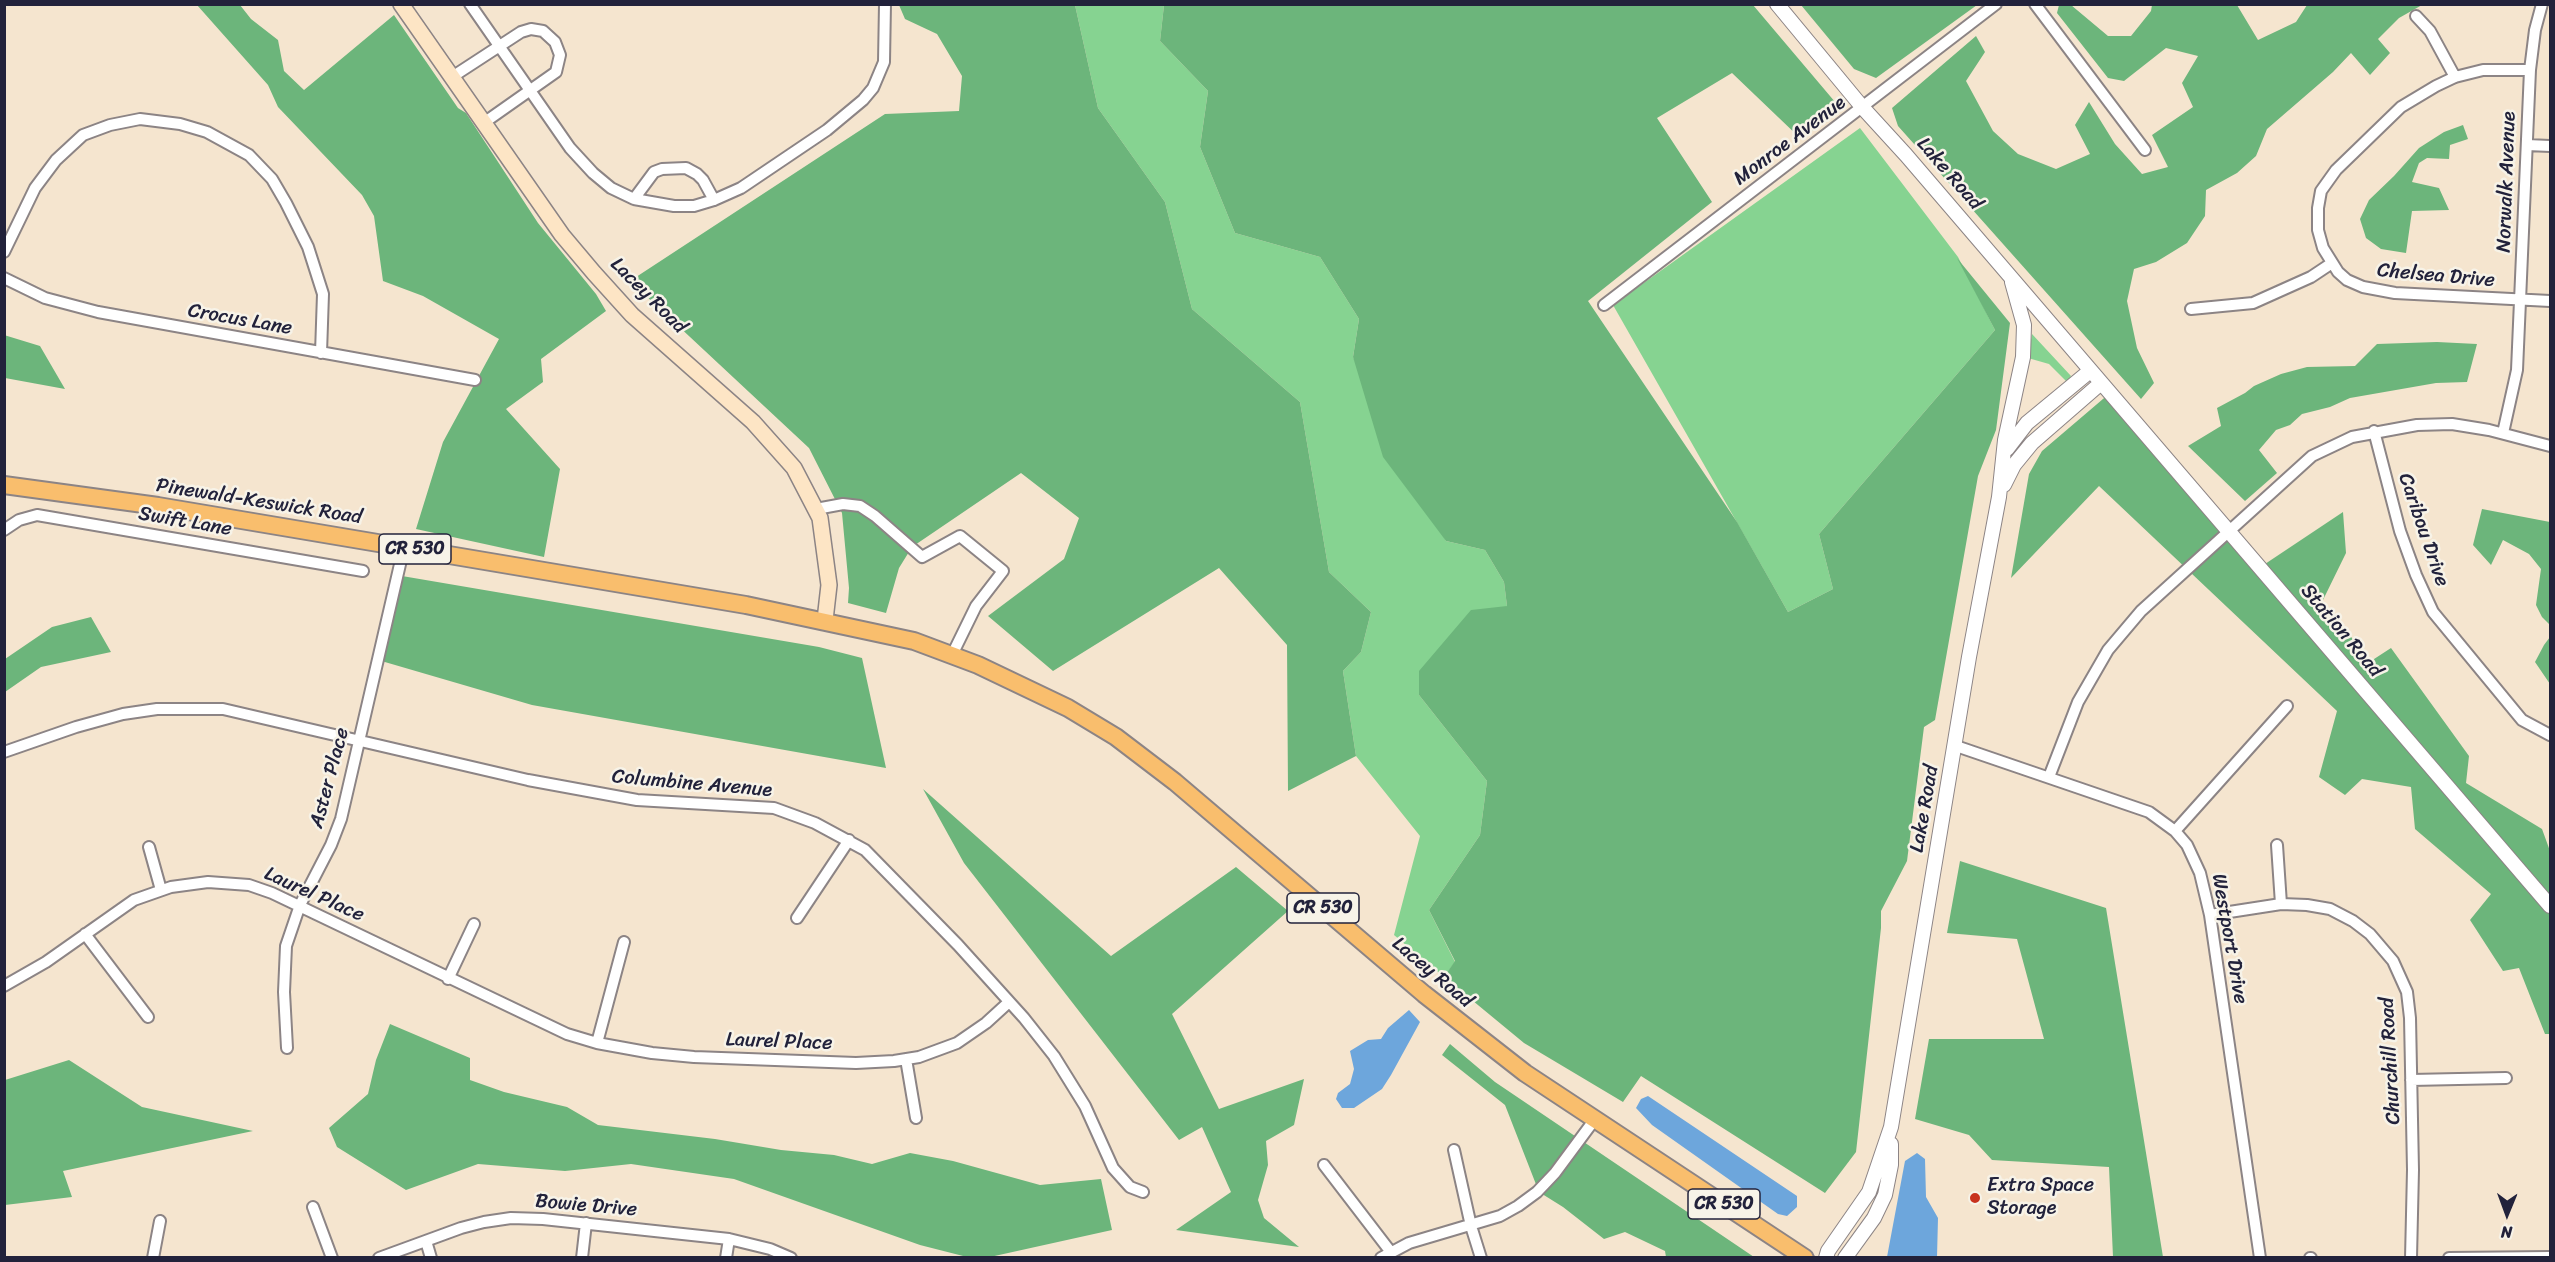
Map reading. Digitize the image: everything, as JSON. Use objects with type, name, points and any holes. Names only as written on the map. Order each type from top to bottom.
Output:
[{"type":"main road","name":"Lacey Road","points":[[401,4],[562,235],[594,273],[632,315],[753,422],[794,468],[820,518],[829,585],[825,620]]},
{"type":"main road","name":"Pinewald-Keswick Road","points":[[4,485],[158,506],[825,620]]},
{"type":"main road","name":"CR 530","points":[[825,620],[914,641],[952,655]]},
{"type":"main road","name":"Lacey Road","points":[[952,655],[1004,676],[1099,726],[1155,766],[1456,1021],[1525,1073],[1805,1257]]},
{"type":"street","points":[[470,4],[570,148],[593,173],[611,188],[634,199],[674,207],[694,206],[741,188],[827,129],[863,100],[873,88],[886,52],[885,4]]},
{"type":"street","name":"Lake Road","points":[[1777,4],[1863,108],[2101,383],[2024,452],[2014,465],[1999,497]]},
{"type":"street","name":"Monroe Avenue","points":[[1604,305],[1996,4]]},
{"type":"street","points":[[2035,4],[2145,150]]},
{"type":"street","name":"Norwalk Avenue","points":[[2503,433],[2517,370],[2529,70],[2542,4]]},
{"type":"street","points":[[2416,16],[2430,31],[2456,77]]},
{"type":"street","points":[[452,77],[521,32],[531,29],[543,31],[555,42],[560,55],[556,72],[485,123]]},
{"type":"street","name":"Chelsea Drive","points":[[2529,70],[2483,70],[2456,77],[2401,107],[2336,170],[2321,191],[2318,230],[2332,263],[2347,280],[2363,287],[2395,293],[2550,301]]},
{"type":"street","points":[[4,252],[35,188],[56,160],[83,135],[110,125],[140,119],[180,124],[207,132],[249,155],[272,179],[286,203],[314,263],[323,294],[321,353]]},
{"type":"street","points":[[2527,145],[2550,146]]},
{"type":"street","points":[[634,199],[654,172],[662,169],[686,168],[703,180],[714,200]]},
{"type":"street","points":[[2190,309],[2253,303],[2311,277],[2332,263]]},
{"type":"street","points":[[2004,453],[2025,339],[2024,325],[2009,274]]},
{"type":"street","name":"Crocus Lane","points":[[4,278],[45,298],[98,312],[475,380]]},
{"type":"street","name":"Lake Road","points":[[1826,1257],[1869,1192],[1891,1127],[1969,657],[1999,497],[2004,453],[2027,423],[2090,371]]},
{"type":"street","name":"Station Road","points":[[2101,383],[2550,906]]},
{"type":"street","points":[[2049,777],[2078,702],[2108,650],[2141,611],[2312,456],[2352,437],[2374,431],[2417,425],[2452,424],[2503,433],[2550,446]]},
{"type":"street","name":"Caribou Drive","points":[[2374,431],[2400,531],[2433,612],[2522,720],[2550,735]]},
{"type":"street","points":[[816,509],[843,504],[860,506],[922,557],[960,536],[1003,571],[976,606],[952,655]]},
{"type":"street","name":"Swift Lane","points":[[4,530],[19,520],[37,515],[363,571]]},
{"type":"street","name":"Aster Place","points":[[287,1048],[284,992],[286,946],[300,905],[331,845],[341,819],[404,547]]},
{"type":"street","points":[[2175,831],[2287,706]]},
{"type":"street","name":"Columbine Avenue","points":[[4,752],[76,727],[123,714],[157,709],[222,709],[493,773],[637,800],[774,808],[815,823],[864,850],[1009,1002],[1054,1056],[1079,1096],[1101,1138],[1113,1168],[1130,1187],[1143,1192]]},
{"type":"street","name":"Westport Drive","points":[[1956,746],[2148,812],[2175,831],[2187,845],[2197,864],[2210,915],[2260,1257]]},
{"type":"street","points":[[797,918],[849,840]]},
{"type":"street","points":[[2277,844],[2281,904]]},
{"type":"street","points":[[149,847],[160,890]]},
{"type":"street","name":"Laurel Place","points":[[4,986],[46,962],[134,900],[160,890],[208,882],[227,882],[249,885],[300,905],[448,979],[567,1034],[597,1043],[652,1053],[694,1057],[856,1063],[906,1059],[957,1043],[986,1023],[1009,1002]]},
{"type":"street","name":"Churchill Road","points":[[2210,915],[2281,904],[2330,909],[2353,921],[2385,950],[2401,975],[2407,992],[2410,1018],[2413,1170],[2411,1257]]},
{"type":"street","points":[[448,979],[474,924]]},
{"type":"street","points":[[85,934],[148,1017]]},
{"type":"street","points":[[597,1043],[624,942]]},
{"type":"street","points":[[906,1059],[916,1118]]},
{"type":"street","points":[[2411,1080],[2506,1078]]},
{"type":"street","points":[[1324,1164],[1385,1254],[1409,1243],[1500,1216],[1536,1192],[1555,1173],[1595,1119]]},
{"type":"street","name":"Lake Road","points":[[1845,1257],[1874,1218],[1885,1195],[1891,1165],[1891,1127]]},
{"type":"street","points":[[1454,1150],[1471,1226],[1481,1257]]},
{"type":"street","points":[[313,1207],[332,1257]]},
{"type":"street","name":"Bowie Drive","points":[[379,1257],[484,1222],[511,1218],[586,1223],[729,1239],[770,1249],[791,1257]]},
{"type":"street","points":[[153,1257],[159,1221]]},
{"type":"street","points":[[582,1257],[586,1223]]},
{"type":"street","points":[[726,1257],[729,1239]]},
{"type":"street","points":[[426,1241],[431,1257]]},
{"type":"street","points":[[2449,1257],[2550,1257]]},
{"type":"green space","points":[[197,5],[240,5],[251,19],[278,40],[284,71],[304,90],[394,15],[458,108],[466,113],[538,223],[596,294],[606,311],[541,359],[543,382],[506,409],[560,469],[544,557],[416,529],[443,442],[499,339],[423,296],[383,281],[374,216],[362,195],[278,107],[268,85]]},
{"type":"green space","points":[[899,5],[1075,5],[1098,108],[1165,202],[1192,309],[1300,402],[1329,572],[1371,612],[1361,652],[1343,671],[1356,756],[1288,791],[1287,645],[1219,568],[1053,671],[988,616],[1064,559],[1079,518],[1021,473],[912,547],[899,568],[886,613],[848,603],[849,588],[842,513],[809,448],[630,281],[885,114],[959,111],[962,76],[937,34],[905,19]]},
{"type":"green space","points":[[1075,5],[1164,5],[1160,41],[1208,91],[1200,147],[1235,233],[1320,257],[1359,319],[1353,357],[1446,541],[1485,550],[1504,582],[1507,606],[1419,695],[1487,781],[1480,835],[1429,910],[1455,962],[1444,977],[1394,935],[1420,836],[1356,756],[1343,671],[1361,652],[1371,612],[1329,572],[1300,402],[1192,309],[1165,202],[1098,108]]},
{"type":"green space","points":[[1164,5],[1753,5],[1841,109],[1801,139],[1732,73],[1657,118],[1712,202],[1588,301],[1737,522],[1788,612],[1833,589],[1819,534],[1995,330],[1957,258],[2010,323],[1996,430],[1978,476],[1935,720],[1924,727],[1907,861],[1881,911],[1856,1152],[1825,1193],[1641,1076],[1623,1102],[1524,1043],[1444,977],[1455,961],[1429,910],[1480,835],[1487,781],[1419,695],[1419,671],[1471,610],[1507,606],[1504,582],[1485,550],[1446,541],[1383,457],[1353,357],[1359,319],[1320,257],[1235,233],[1200,147],[1208,91],[1160,41]]},
{"type":"green space","points":[[1801,5],[1977,5],[1876,78],[1854,69]]},
{"type":"green space","points":[[2059,5],[2071,5],[2108,36],[2131,36],[2151,11],[2152,5],[2237,5],[2258,40],[2296,22],[2307,5],[2422,5],[2399,18],[2378,39],[2390,53],[2370,75],[2351,53],[2333,72],[2267,129],[2256,156],[2237,173],[2206,190],[2205,216],[2187,243],[2156,262],[2134,269],[2127,301],[2137,348],[2154,383],[2141,399],[1898,126],[1892,108],[1976,36],[1985,52],[1966,81],[1993,131],[2018,154],[2056,169],[2090,154],[2075,125],[2089,102],[2115,144],[2142,174],[2168,167],[2152,135],[2193,107],[2182,83],[2198,56],[2166,48],[2124,81],[2108,78],[2057,13]]},
{"type":"green space","points":[[2463,125],[2468,139],[2450,145],[2449,159],[2427,158],[2419,163],[2412,182],[2439,188],[2449,210],[2412,211],[2406,253],[2381,249],[2366,238],[2360,219],[2369,200],[2419,148],[2444,132]]},
{"type":"green space","points":[[1860,128],[1958,257],[1995,330],[1819,534],[1833,589],[1788,612],[1613,305]]},
{"type":"green space","points":[[2032,334],[2071,376],[2067,382],[2049,364],[2028,358]]},
{"type":"green space","points":[[4,335],[40,346],[65,389],[5,378]]},
{"type":"green space","points":[[2437,342],[2477,344],[2467,382],[2436,383],[2350,398],[2330,407],[2302,414],[2290,425],[2276,430],[2259,450],[2277,473],[2245,501],[2188,446],[2221,426],[2217,408],[2254,386],[2281,374],[2307,367],[2355,366],[2377,344]]},
{"type":"green space","points":[[2110,393],[2262,566],[2343,512],[2346,553],[2322,602],[2371,661],[2391,648],[2469,756],[2466,783],[2542,829],[2550,851],[2550,1034],[2545,1034],[2519,968],[2503,971],[2470,920],[2491,894],[2415,829],[2411,787],[2362,779],[2345,795],[2319,777],[2337,711],[2099,486],[2011,578],[2029,474],[2042,451]]},
{"type":"green space","points":[[2482,509],[2550,522],[2550,625],[2542,617],[2536,605],[2541,569],[2529,554],[2503,540],[2491,565],[2473,545]]},
{"type":"green space","points":[[402,576],[819,647],[862,658],[886,768],[532,705],[378,660]]},
{"type":"green space","points":[[91,617],[111,652],[41,667],[5,692],[5,659],[52,627]]},
{"type":"green space","points":[[2550,637],[2550,684],[2535,662]]},
{"type":"green space","points":[[923,789],[1111,956],[1236,867],[1288,911],[1172,1014],[1219,1109],[1304,1079],[1294,1125],[1266,1141],[1268,1165],[1258,1200],[1264,1218],[1299,1247],[1176,1230],[1231,1192],[1202,1127],[1179,1140],[964,863]]},
{"type":"green space","points":[[1960,861],[2106,908],[2163,1257],[2113,1257],[2109,1167],[1992,1160],[1969,1135],[1915,1119],[1929,1039],[2044,1039],[2017,939],[1947,933]]},
{"type":"green space","points":[[390,1024],[470,1058],[470,1080],[504,1092],[567,1107],[598,1125],[834,1155],[872,1164],[910,1153],[953,1161],[1040,1185],[1101,1179],[1112,1230],[990,1257],[967,1257],[920,1245],[734,1179],[631,1164],[565,1171],[478,1164],[406,1190],[337,1147],[329,1128],[368,1094],[376,1060]]},
{"type":"green space","points":[[1450,1044],[1495,1082],[1754,1257],[1666,1257],[1665,1251],[1625,1232],[1604,1239],[1563,1207],[1539,1192],[1505,1105],[1442,1055]]},
{"type":"green space","points":[[69,1060],[142,1107],[253,1131],[63,1171],[72,1197],[5,1205],[5,1080]]},
{"type":"water","points":[[1409,1010],[1420,1022],[1382,1089],[1354,1108],[1342,1108],[1336,1099],[1338,1093],[1350,1084],[1354,1069],[1350,1051],[1368,1040],[1381,1039],[1388,1028]]},
{"type":"water","points":[[1648,1096],[1797,1196],[1797,1207],[1787,1216],[1778,1214],[1652,1125],[1636,1108],[1641,1099]]},
{"type":"water","points":[[1917,1153],[1925,1159],[1926,1197],[1938,1218],[1937,1257],[1887,1257],[1905,1161]]},
{"type":"place","name":"Extra Space Storage","points":[[1975,1198]]}]
